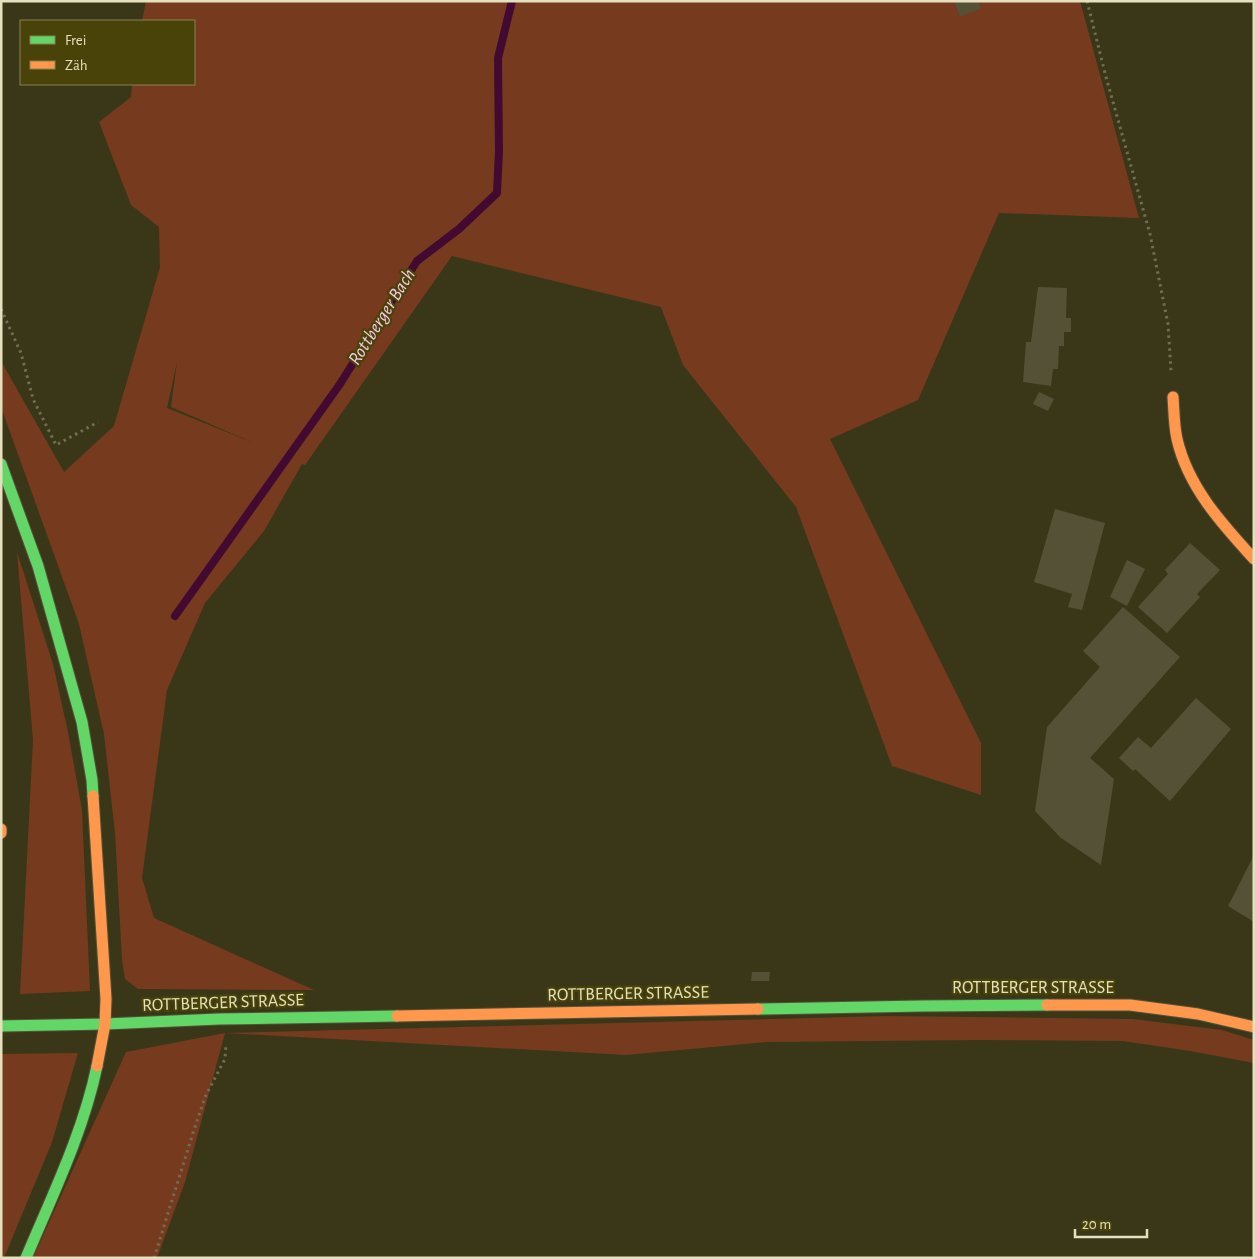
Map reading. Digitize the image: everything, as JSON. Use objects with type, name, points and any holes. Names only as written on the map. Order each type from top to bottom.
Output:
[{"type":"main road","points":[[1173,397],[1177,442],[1186,467],[1216,517],[1254,560]]},
{"type":"main road","points":[[1,464],[38,566],[82,722],[92,780],[106,999],[105,1024],[94,1079],[74,1144],[26,1258]]},
{"type":"main road","name":"ROTTBERGER STRASSE","points":[[1,1026],[219,1019],[913,1006],[1130,1005],[1198,1014],[1254,1027]]},
{"type":"path","points":[[1087,1],[1150,234],[1168,324],[1173,397]]},
{"type":"path","points":[[1,309],[21,353],[33,399],[56,445],[98,422]]},
{"type":"path","points":[[154,1258],[205,1097],[225,1059],[227,1046],[219,1019]]},
{"type":"shaded area","points":[[146,1],[1080,1],[1139,218],[999,213],[918,400],[830,439],[981,743],[981,795],[892,766],[796,507],[683,365],[661,307],[452,256],[305,465],[302,464],[264,531],[205,603],[167,690],[142,878],[154,918],[314,990],[138,989],[125,979],[122,960],[115,833],[104,734],[79,624],[1,407],[1,361],[64,472],[114,426],[160,267],[159,227],[131,205],[99,122],[131,97],[132,85],[195,85],[195,20],[142,20]],"holes":[[[177,362],[171,407],[254,443],[167,408]]]},
{"type":"shaded area","points":[[17,552],[53,664],[82,810],[90,991],[20,994],[33,740]]},
{"type":"shaded area","points":[[886,1016],[1133,1019],[1222,1030],[1254,1040],[1254,1063],[1123,1041],[766,1042],[626,1055],[225,1033]]},
{"type":"shaded area","points":[[225,1033],[185,1182],[157,1258],[33,1258],[126,1052]]},
{"type":"shaded area","points":[[78,1053],[52,1142],[4,1258],[1,1258],[1,1054]]},
{"type":"building","points":[[954,1],[978,1],[981,8],[960,17]]},
{"type":"building","points":[[1038,287],[1067,288],[1066,318],[1071,318],[1071,332],[1064,332],[1064,346],[1059,346],[1058,369],[1053,369],[1051,386],[1023,382],[1026,342],[1031,342]]},
{"type":"building","points":[[1039,392],[1054,399],[1048,411],[1033,404]]},
{"type":"building","points":[[1055,509],[1105,523],[1082,610],[1068,607],[1072,594],[1034,582]]},
{"type":"building","points":[[1190,543],[1220,570],[1197,594],[1200,597],[1167,633],[1138,607],[1168,574],[1165,570]]},
{"type":"building","points":[[1127,560],[1145,569],[1127,606],[1110,597]]},
{"type":"building","points":[[1123,607],[1180,657],[1090,758],[1114,779],[1101,865],[1061,838],[1035,811],[1047,727],[1100,667],[1083,651]]},
{"type":"building","points":[[1196,698],[1231,729],[1170,801],[1135,769],[1133,771],[1119,758],[1138,737],[1151,748]]},
{"type":"building","points":[[1254,855],[1254,922],[1228,906]]},
{"type":"building","points":[[752,972],[770,972],[769,981],[751,981]]},
{"type":"waterway","name":"Rottberger Bach","points":[[175,616],[340,384],[417,261],[459,229],[497,193],[499,151],[498,58],[512,1]]},
{"type":"traffic: fast","points":[[1,464],[38,566],[82,722],[93,796]]},
{"type":"traffic: fast","points":[[758,1009],[1047,1005]]},
{"type":"traffic: fast","points":[[1,1026],[397,1016]]},
{"type":"traffic: fast","points":[[26,1258],[84,1116],[97,1066]]},
{"type":"traffic: slow","points":[[1173,397],[1177,439],[1189,473],[1218,518],[1254,559]]},
{"type":"traffic: slow","points":[[93,796],[106,999],[105,1024],[97,1066]]},
{"type":"traffic: slow","points":[[1047,1005],[1130,1005],[1198,1014],[1254,1027]]},
{"type":"traffic: slow","points":[[397,1016],[758,1009]]}]
